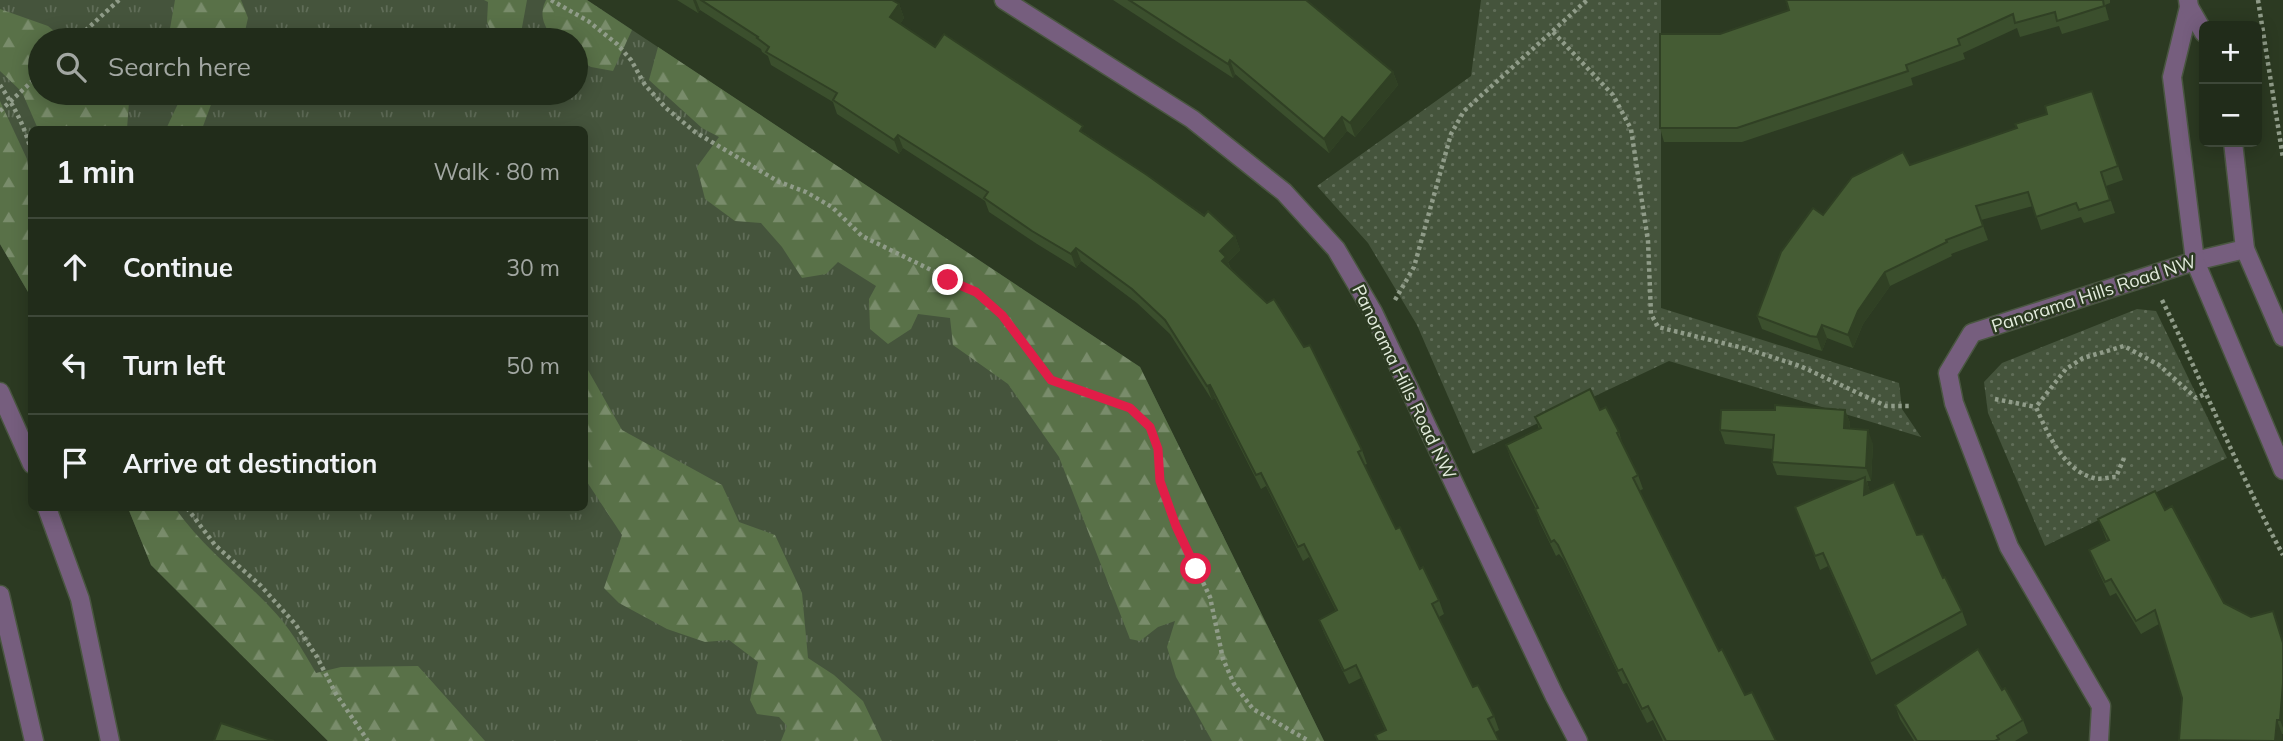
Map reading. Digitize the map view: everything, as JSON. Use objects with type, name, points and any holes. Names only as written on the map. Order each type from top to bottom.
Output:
[{"type":"street","name":"Panorama Hills Road NW","points":[[1004,0],[1192,119],[1284,192],[1336,249],[1373,312],[1578,741]]},
{"type":"street","points":[[2189,4],[2199,23]]},
{"type":"street","points":[[2189,4],[2172,77],[2195,261],[2283,470]]},
{"type":"street","points":[[2234,147],[2245,249],[2283,337]]},
{"type":"street","name":"Panorama Hills Road NW","points":[[2099,741],[2101,706],[2009,547],[1954,403],[1948,373],[1972,333],[2195,261],[2245,249]]},
{"type":"street","points":[[0,392],[28,455]]},
{"type":"street","points":[[48,511],[80,599],[110,741]]},
{"type":"street","points":[[0,595],[34,741]]},
{"type":"path","points":[[88,28],[119,0]]},
{"type":"path","points":[[551,0],[588,21],[617,44],[631,60],[645,85],[666,108],[695,132],[779,182],[806,192],[832,207],[862,236],[976,292],[1002,315],[1051,380],[1130,408],[1150,427],[1158,449],[1160,481],[1176,526],[1210,597],[1223,659],[1234,684],[1253,709],[1309,741]]},
{"type":"path","points":[[1373,312],[1393,303],[1414,267],[1451,134],[1464,111],[1587,0]]},
{"type":"path","points":[[2258,0],[2283,158]]},
{"type":"path","points":[[1553,32],[1613,95],[1631,129],[1648,242],[1651,314],[1658,327],[1747,349],[1800,366],[1886,406],[1910,406]]},
{"type":"path","points":[[0,85],[28,140]]},
{"type":"path","points":[[0,111],[28,86]]},
{"type":"path","points":[[2150,277],[2186,347],[2259,512],[2283,555]]},
{"type":"path","points":[[2036,407],[2066,369],[2083,358],[2124,346],[2159,365],[2196,398],[2205,394]]},
{"type":"path","points":[[1995,399],[2036,407]]},
{"type":"path","points":[[2036,407],[2048,436],[2072,466],[2095,478],[2116,477],[2124,458]]},
{"type":"path","points":[[189,511],[215,545],[261,586],[296,625],[317,657],[336,694],[368,741]]},
{"type":"green space","points":[[0,0],[587,0],[1140,367],[1324,741],[328,741],[151,565],[129,511],[588,511],[588,126],[28,126],[28,292],[0,244]]},
{"type":"green space","points":[[175,0],[241,0],[248,18],[246,28],[170,28]]},
{"type":"green space","points":[[484,0],[527,0],[522,28],[489,28],[487,22],[488,2]]},
{"type":"green space","points":[[546,0],[587,0],[632,30],[613,71],[588,65],[588,28],[546,28]]},
{"type":"green space","points":[[1481,0],[1661,0],[1661,308],[1899,383],[1902,409],[1921,437],[1669,361],[1473,454],[1417,325],[1368,243],[1317,186],[1471,76]]},
{"type":"green space","points":[[0,9],[50,28],[28,28],[28,105],[129,105],[127,126],[37,126],[22,92],[0,71]]},
{"type":"green space","points":[[658,47],[1140,367],[1324,741],[1212,741],[1176,677],[1167,647],[1175,621],[1158,627],[1140,641],[1130,639],[1059,457],[1008,384],[953,345],[950,318],[918,314],[911,329],[888,344],[870,329],[869,299],[876,286],[838,262],[826,274],[802,278],[782,247],[761,223],[735,221],[705,199],[697,167],[719,137],[702,128],[649,80]]},
{"type":"green space","points":[[0,101],[28,166],[28,292],[0,244]]},
{"type":"green space","points":[[177,105],[211,105],[203,126],[167,126]]},
{"type":"green space","points":[[2137,309],[2156,311],[2227,458],[2045,546],[1988,413],[1984,382],[2002,363]]},
{"type":"green space","points":[[588,370],[622,430],[722,485],[739,522],[775,535],[802,593],[808,658],[834,675],[863,701],[882,741],[781,741],[787,726],[779,717],[757,714],[750,700],[758,662],[729,640],[705,642],[667,629],[619,603],[604,588],[622,535],[588,484]]},
{"type":"green space","points":[[129,511],[177,511],[208,547],[276,614],[295,638],[316,673],[341,667],[418,666],[485,741],[328,741],[151,565]]},
{"type":"building","points":[[701,0],[892,0],[899,4],[890,17],[935,47],[944,34],[1083,126],[1080,131],[1204,216],[1208,211],[1235,236],[1220,251],[1226,257],[1222,261],[1267,303],[1274,299],[1304,347],[1310,345],[1362,450],[1358,452],[1396,529],[1400,527],[1420,569],[1423,567],[1439,600],[1432,604],[1473,687],[1478,685],[1494,716],[1488,719],[1499,741],[1378,741],[1375,735],[1386,730],[1356,665],[1344,671],[1319,620],[1337,610],[1304,544],[1298,547],[1261,473],[1256,475],[1210,385],[1207,386],[1165,320],[1132,289],[1076,248],[1071,254],[1032,231],[984,198],[988,192],[898,135],[894,140],[833,100],[837,93],[766,52],[769,47],[758,37]]},
{"type":"building","points":[[1129,0],[1306,0],[1393,72],[1350,123],[1342,117],[1324,139],[1230,60],[1228,64]]},
{"type":"building","points":[[1786,0],[2103,0],[2104,6],[2057,21],[2055,12],[2015,23],[2013,14],[1958,39],[1960,45],[1906,65],[1908,71],[1737,128],[1660,128],[1660,34],[1720,34],[1789,10]]},
{"type":"building","points":[[2092,91],[2118,166],[2101,172],[2110,200],[2079,210],[2076,203],[2036,217],[2028,192],[1976,206],[1983,226],[1946,240],[1947,242],[1885,272],[1858,311],[1848,335],[1822,325],[1817,337],[1810,336],[1757,316],[1781,252],[1813,208],[1823,215],[1852,177],[1903,152],[1910,165],[2017,128],[2015,124],[2047,114],[2045,106]]},
{"type":"building","points":[[1590,389],[1600,410],[1606,407],[1619,432],[1617,433],[1638,475],[1633,478],[1719,651],[1722,649],[1745,695],[1752,692],[1776,741],[1666,741],[1648,706],[1642,709],[1622,669],[1618,671],[1558,545],[1554,540],[1551,542],[1535,509],[1538,508],[1506,445],[1541,428],[1535,417]]},
{"type":"building","points":[[1775,405],[1845,410],[1844,428],[1868,430],[1866,468],[1772,462],[1774,435],[1720,430],[1721,410],[1775,410]]},
{"type":"building","points":[[1865,477],[1864,495],[1894,482],[1917,535],[1923,534],[1962,611],[1871,661],[1823,553],[1815,556],[1795,507]]},
{"type":"building","points":[[2155,491],[2165,510],[2172,506],[2224,603],[2251,617],[2273,611],[2283,643],[2280,720],[2277,720],[2275,741],[2179,740],[2182,698],[2155,610],[2136,621],[2111,579],[2105,582],[2089,550],[2109,540],[2098,519]]},
{"type":"building","points":[[1978,649],[2023,720],[1997,736],[1999,739],[1995,741],[1917,741],[1895,705]]},
{"type":"building","points":[[221,723],[274,741],[214,741]]},
{"type":"route","points":[[948,280],[976,292],[1002,315],[1051,380],[1130,408],[1150,427],[1158,449],[1160,481],[1176,526],[1196,569]]}]
